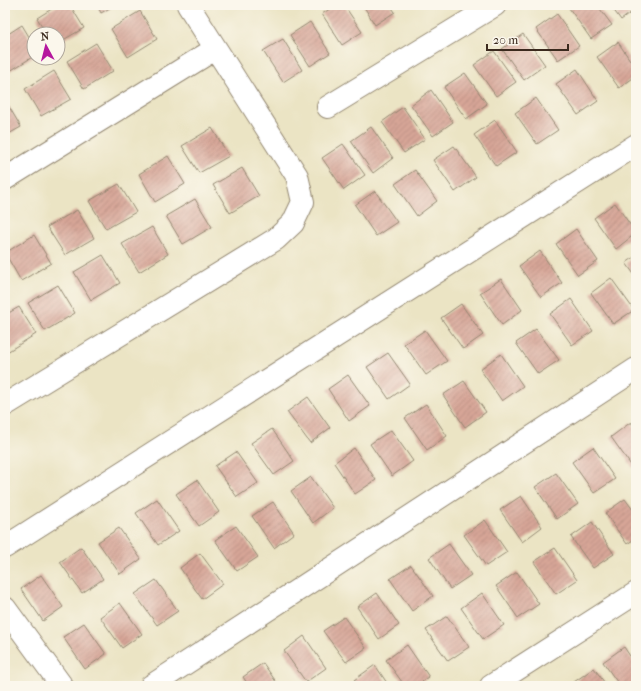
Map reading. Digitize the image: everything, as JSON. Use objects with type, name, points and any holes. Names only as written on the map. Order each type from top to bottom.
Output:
[{"type":"street","points":[[5,405],[276,239],[293,223],[303,202],[296,176],[188,5]]},
{"type":"street","points":[[328,107],[495,5]]},
{"type":"street","points":[[5,179],[215,49]]},
{"type":"street","points":[[5,547],[636,145]]},
{"type":"street","points":[[151,686],[636,369]]},
{"type":"street","points":[[491,686],[636,592]]},
{"type":"street","points":[[5,608],[62,686]]},
{"type":"building","points":[[58,5],[70,5],[84,28],[66,38],[66,26],[42,26],[37,18]]},
{"type":"building","points":[[97,5],[115,5],[101,13]]},
{"type":"building","points":[[336,5],[344,5],[362,32],[342,45],[322,14]]},
{"type":"building","points":[[363,5],[390,5],[395,12],[375,25]]},
{"type":"building","points":[[573,5],[597,5],[612,25],[591,39],[569,8]]},
{"type":"building","points":[[610,5],[636,5],[636,9],[621,20]]},
{"type":"building","points":[[140,11],[157,39],[128,57],[111,29]]},
{"type":"building","points":[[557,14],[579,46],[558,60],[536,29]]},
{"type":"building","points":[[310,22],[330,53],[310,66],[290,35]]},
{"type":"building","points":[[22,25],[26,32],[26,61],[10,71],[5,63],[5,36]]},
{"type":"building","points":[[523,34],[545,65],[524,80],[502,49]]},
{"type":"building","points":[[283,39],[302,70],[283,82],[263,51]]},
{"type":"building","points":[[618,42],[636,69],[636,76],[619,88],[597,57]]},
{"type":"building","points":[[96,43],[113,71],[84,89],[67,61]]},
{"type":"building","points":[[494,51],[516,82],[496,96],[474,65]]},
{"type":"building","points":[[577,69],[598,101],[578,115],[556,84]]},
{"type":"building","points":[[54,71],[71,99],[41,116],[25,89]]},
{"type":"building","points":[[465,73],[487,104],[466,119],[444,87]]},
{"type":"building","points":[[431,90],[453,122],[433,136],[411,105]]},
{"type":"building","points":[[536,98],[558,130],[537,144],[515,113]]},
{"type":"building","points":[[5,100],[21,127],[5,136]]},
{"type":"building","points":[[403,107],[425,139],[404,153],[382,122]]},
{"type":"building","points":[[495,120],[517,152],[496,166],[474,135]]},
{"type":"building","points":[[371,127],[393,158],[373,173],[351,141]]},
{"type":"building","points":[[212,128],[229,156],[199,173],[182,146]]},
{"type":"building","points":[[343,144],[365,175],[344,190],[322,158]]},
{"type":"building","points":[[454,146],[476,177],[455,192],[433,160]]},
{"type":"building","points":[[168,156],[185,184],[155,202],[139,174]]},
{"type":"building","points":[[242,168],[259,196],[230,213],[213,185]]},
{"type":"building","points":[[415,170],[437,201],[417,216],[395,184]]},
{"type":"building","points":[[119,184],[136,212],[106,229],[89,201]]},
{"type":"building","points":[[375,191],[397,222],[376,236],[355,205]]},
{"type":"building","points":[[195,199],[212,227],[183,244],[166,216]]},
{"type":"building","points":[[615,203],[636,233],[616,249],[594,218]]},
{"type":"building","points":[[77,210],[94,238],[65,255],[47,227]]},
{"type":"building","points":[[152,227],[168,254],[139,272],[122,244]]},
{"type":"building","points":[[576,229],[598,261],[578,275],[556,244]]},
{"type":"building","points":[[34,235],[51,263],[21,281],[5,253]]},
{"type":"building","points":[[540,251],[562,283],[541,297],[519,266]]},
{"type":"building","points":[[103,255],[120,283],[91,300],[74,272]]},
{"type":"building","points":[[636,256],[636,277],[626,263]]},
{"type":"building","points":[[611,278],[634,310],[613,324],[591,293]]},
{"type":"building","points":[[501,279],[522,310],[502,325],[480,293]]},
{"type":"building","points":[[58,285],[75,313],[45,331],[28,303]]},
{"type":"building","points":[[571,299],[593,331],[572,345],[550,314]]},
{"type":"building","points":[[461,304],[483,335],[463,349],[441,318]]},
{"type":"building","points":[[19,307],[36,334],[7,352],[5,349],[5,315]]},
{"type":"building","points":[[536,329],[559,360],[538,374],[516,343]]},
{"type":"building","points":[[425,330],[447,361],[426,375],[404,344]]},
{"type":"building","points":[[388,353],[410,384],[389,399],[367,367]]},
{"type":"building","points":[[501,354],[523,386],[502,401],[480,369]]},
{"type":"building","points":[[348,375],[370,406],[349,421],[328,389]]},
{"type":"building","points":[[464,381],[486,412],[465,427],[443,395]]},
{"type":"building","points":[[308,397],[330,428],[310,443],[287,412]]},
{"type":"building","points":[[426,404],[447,436],[427,450],[405,418]]},
{"type":"building","points":[[631,422],[636,429],[636,466],[633,468],[611,437]]},
{"type":"building","points":[[272,429],[294,461],[274,475],[251,443]]},
{"type":"building","points":[[391,430],[413,461],[392,476],[370,444]]},
{"type":"building","points":[[593,447],[615,479],[594,493],[572,462]]},
{"type":"building","points":[[354,448],[376,480],[355,494],[334,463]]},
{"type":"building","points":[[236,452],[258,483],[237,497],[215,466]]},
{"type":"building","points":[[556,473],[578,504],[557,519],[535,487]]},
{"type":"building","points":[[311,477],[333,508],[313,523],[291,491]]},
{"type":"building","points":[[197,480],[219,512],[199,526],[176,494]]},
{"type":"building","points":[[521,496],[542,527],[522,542],[500,510]]},
{"type":"building","points":[[157,499],[179,531],[158,545],[136,513]]},
{"type":"building","points":[[625,499],[636,514],[636,538],[627,544],[605,513]]},
{"type":"building","points":[[273,502],[294,533],[274,548],[252,516]]},
{"type":"building","points":[[485,520],[507,552],[486,566],[464,535]]},
{"type":"building","points":[[592,522],[614,554],[593,568],[571,537]]},
{"type":"building","points":[[236,526],[258,557],[237,571],[215,540]]},
{"type":"building","points":[[119,528],[141,559],[120,574],[98,542]]},
{"type":"building","points":[[449,544],[471,575],[450,589],[429,558]]},
{"type":"building","points":[[81,547],[103,579],[82,593],[60,562]]},
{"type":"building","points":[[555,548],[577,580],[556,594],[534,562]]},
{"type":"building","points":[[200,553],[223,584],[202,599],[180,568]]},
{"type":"building","points":[[411,565],[433,596],[412,611],[390,579]]},
{"type":"building","points":[[517,572],[539,604],[518,618],[496,586]]},
{"type":"building","points":[[41,575],[63,607],[43,621],[21,589]]},
{"type":"building","points":[[156,580],[178,611],[157,625],[135,594]]},
{"type":"building","points":[[377,593],[399,625],[379,639],[357,607]]},
{"type":"building","points":[[482,593],[504,625],[483,639],[461,608]]},
{"type":"building","points":[[120,603],[142,634],[122,648],[100,617]]},
{"type":"building","points":[[447,616],[469,647],[448,661],[426,630]]},
{"type":"building","points":[[344,617],[366,648],[346,662],[323,631]]},
{"type":"building","points":[[84,623],[106,654],[85,669],[63,637]]},
{"type":"building","points":[[304,636],[326,668],[306,682],[284,651]]},
{"type":"building","points":[[407,645],[429,677],[416,686],[405,686],[386,660]]},
{"type":"building","points":[[624,647],[636,665],[636,686],[620,686],[603,662]]},
{"type":"building","points":[[263,663],[279,686],[249,686],[243,677]]},
{"type":"building","points":[[375,665],[389,686],[358,686],[354,680]]},
{"type":"building","points":[[594,668],[607,686],[577,686],[574,682]]}]
